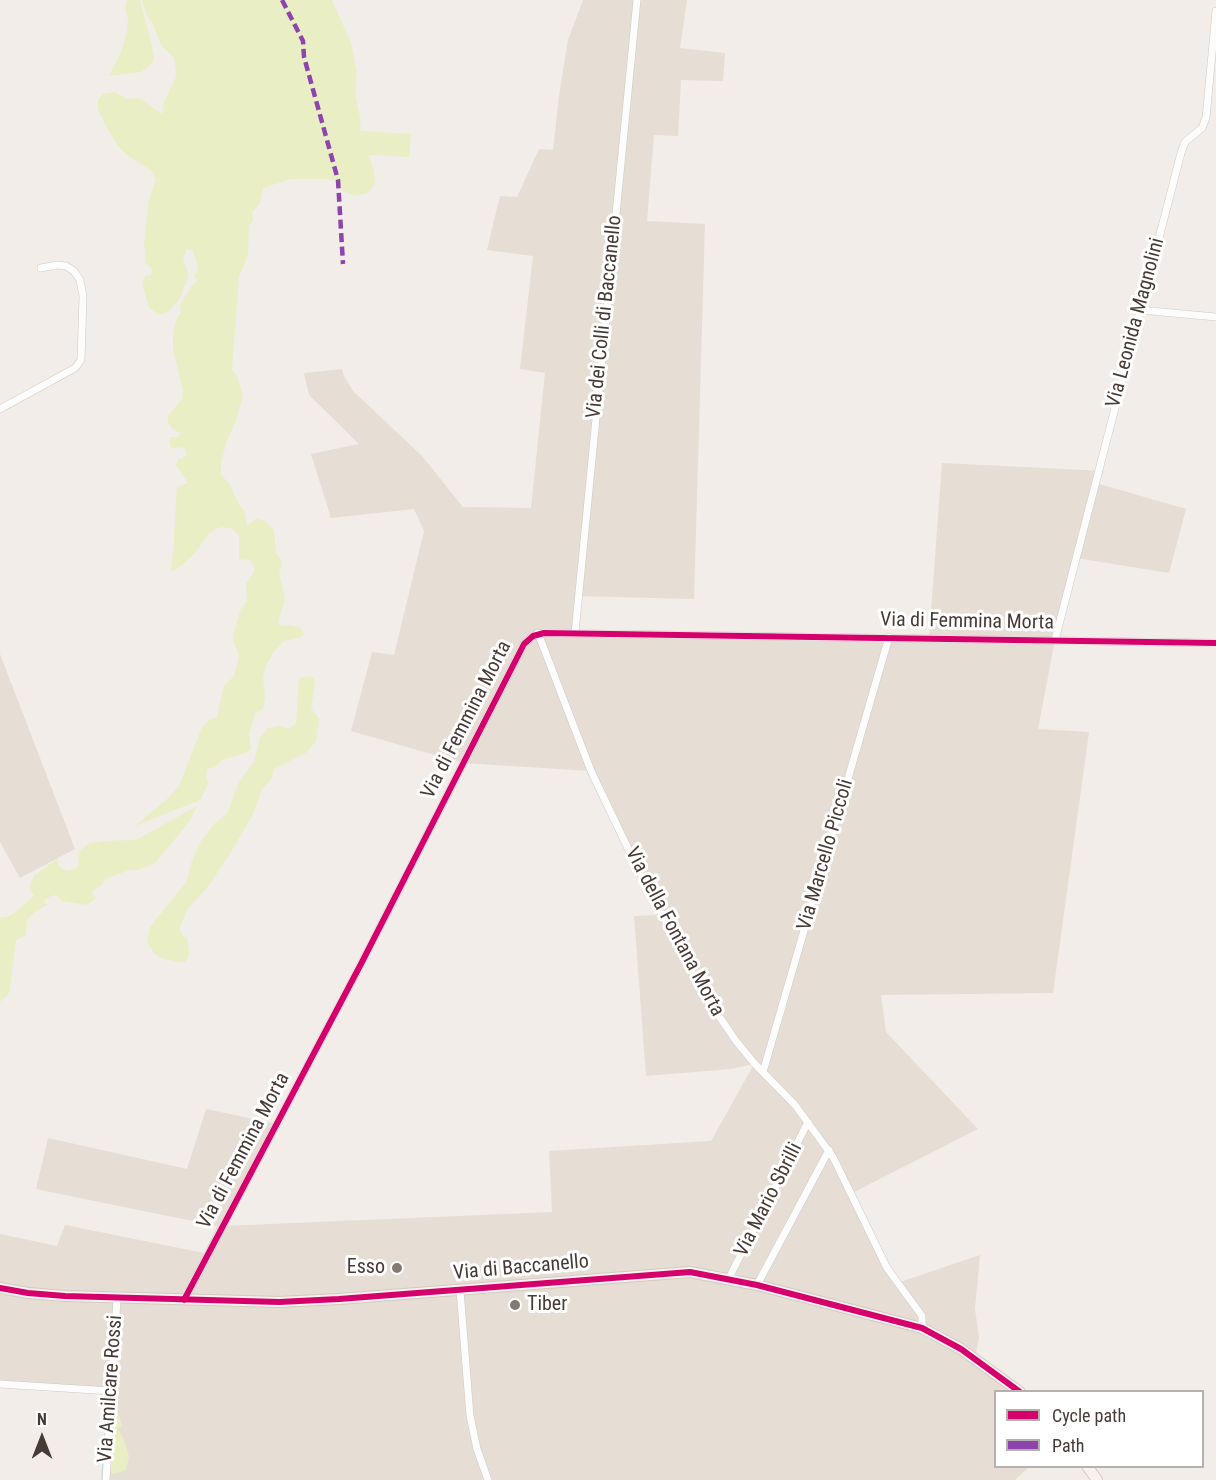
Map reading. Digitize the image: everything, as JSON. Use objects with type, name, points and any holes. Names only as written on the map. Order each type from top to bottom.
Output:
[{"type":"street","name":"Via dei Colli di Baccanello","points":[[574,633],[637,0]]},
{"type":"street","name":"Via Leonida Magnolini","points":[[1055,640],[1183,146],[1202,128],[1206,118],[1216,11]]},
{"type":"street","points":[[0,409],[75,368],[81,360],[83,296],[80,280],[66,266],[41,268]]},
{"type":"street","points":[[1140,310],[1216,317]]},
{"type":"street","name":"Via di Femmina Morta","points":[[184,1300],[362,962],[524,644],[538,633],[1216,643]]},
{"type":"street","name":"Via della Fontana Morta","points":[[538,633],[584,756],[635,863],[703,993],[736,1041],[795,1105],[828,1150],[843,1173],[887,1268],[922,1316],[922,1328]]},
{"type":"street","name":"Via Marcello Piccoli","points":[[763,1072],[889,637]]},
{"type":"street","name":"Via Mario Sbrilli","points":[[729,1278],[808,1122]]},
{"type":"street","points":[[757,1285],[828,1150]]},
{"type":"street","name":"Via di Baccanello","points":[[2,1291],[117,1299],[299,1301],[682,1272],[729,1278],[922,1328],[961,1349],[1017,1390]]},
{"type":"street","points":[[460,1290],[470,1416],[477,1449],[488,1480]]},
{"type":"street","name":"Via Amilcare Rossi","points":[[106,1480],[117,1299]]},
{"type":"street","points":[[0,1384],[111,1391]]},
{"type":"street","points":[[1088,1468],[1097,1480]]},
{"type":"shaded area","points":[[583,0],[687,0],[680,48],[725,53],[723,81],[681,80],[678,136],[654,135],[647,221],[705,224],[694,599],[578,596],[575,633],[929,638],[942,463],[1104,471],[1096,483],[1186,509],[1169,573],[1076,558],[1055,640],[1038,729],[1089,732],[1053,993],[881,995],[886,1032],[978,1129],[852,1193],[897,1283],[980,1255],[975,1309],[979,1338],[975,1358],[1019,1390],[994,1390],[994,1468],[1028,1468],[1015,1480],[106,1480],[111,1392],[0,1384],[0,1295],[4,1289],[0,1287],[0,1234],[57,1246],[65,1225],[204,1253],[217,1226],[36,1189],[48,1138],[187,1169],[206,1109],[277,1124],[224,1226],[552,1212],[549,1151],[711,1141],[754,1064],[731,1069],[646,1076],[634,916],[661,915],[591,771],[463,763],[351,731],[372,652],[394,655],[424,531],[414,509],[331,518],[311,454],[359,444],[309,395],[304,373],[342,369],[353,391],[422,456],[463,507],[531,508],[545,373],[520,369],[533,256],[487,250],[500,196],[517,197],[539,149],[553,150],[568,40]]},
{"type":"shaded area","points":[[0,654],[75,849],[20,878],[0,842]]},
{"type":"green space","points":[[127,0],[140,0],[154,55],[152,64],[141,72],[109,76],[122,50],[127,31],[128,18],[125,9]]},
{"type":"green space","points":[[142,0],[332,0],[351,43],[357,72],[355,93],[361,135],[362,131],[411,134],[409,157],[368,155],[374,170],[375,183],[368,193],[356,196],[344,192],[335,181],[328,179],[291,179],[263,188],[260,203],[252,212],[253,221],[249,226],[248,255],[239,277],[232,369],[243,395],[236,421],[227,440],[221,463],[221,475],[229,483],[244,511],[247,526],[257,518],[265,521],[274,530],[276,553],[282,565],[279,572],[285,598],[278,622],[280,626],[299,627],[304,634],[302,637],[284,641],[266,665],[263,678],[265,697],[263,709],[255,714],[249,734],[251,748],[248,752],[222,760],[215,767],[207,769],[206,778],[209,782],[200,800],[135,826],[179,786],[202,727],[217,717],[224,686],[234,676],[238,661],[239,654],[233,641],[234,632],[240,611],[247,601],[246,584],[255,570],[250,560],[239,559],[239,536],[233,529],[224,527],[217,528],[208,534],[196,552],[181,566],[170,572],[177,487],[188,483],[176,465],[178,459],[187,456],[185,449],[180,447],[172,449],[169,442],[171,437],[178,437],[180,433],[172,429],[168,416],[182,399],[183,391],[173,349],[173,333],[177,318],[182,311],[181,303],[193,284],[197,282],[194,276],[198,270],[197,263],[193,251],[187,249],[183,259],[189,275],[180,298],[169,311],[160,315],[149,308],[142,282],[145,276],[151,275],[152,269],[146,263],[144,244],[149,200],[156,180],[151,170],[128,156],[117,145],[98,111],[98,100],[103,94],[115,92],[127,99],[137,98],[162,114],[164,102],[176,77],[174,58],[162,46]]},
{"type":"green space","points":[[313,677],[315,683],[311,708],[319,719],[316,741],[307,752],[274,769],[271,780],[262,789],[253,814],[234,847],[208,887],[188,908],[179,929],[187,938],[189,954],[185,962],[161,958],[154,953],[147,942],[150,927],[187,881],[191,863],[201,841],[215,823],[227,814],[239,782],[254,762],[260,738],[268,728],[279,726],[289,729],[296,723],[299,678]]},
{"type":"green space","points":[[197,806],[189,822],[155,863],[105,879],[102,885],[91,892],[96,898],[87,905],[62,901],[56,895],[45,900],[47,905],[27,920],[26,935],[16,940],[10,989],[8,995],[0,1002],[0,918],[10,916],[34,896],[29,887],[34,876],[57,859],[59,867],[67,871],[75,869],[79,865],[78,852],[89,843],[136,840]]},
{"type":"green space","points":[[105,1408],[118,1411],[122,1426],[118,1429],[129,1456],[126,1470],[113,1474],[105,1467],[103,1456],[107,1441]]},
{"type":"waterway","points":[[102,1480],[108,1396]]},
{"type":"marked path","points":[[282,0],[303,41],[304,57],[338,180],[343,264]]},
{"type":"cycle path","points":[[184,1300],[362,962],[524,644],[533,636],[544,633],[1216,643]]},
{"type":"cycle path","points":[[0,1288],[65,1296],[279,1302],[690,1272],[757,1285],[922,1328],[961,1349],[1017,1390]]},
{"type":"place","name":"Esso","points":[[397,1268]]},
{"type":"place","name":"Tiber","points":[[515,1305]]}]
